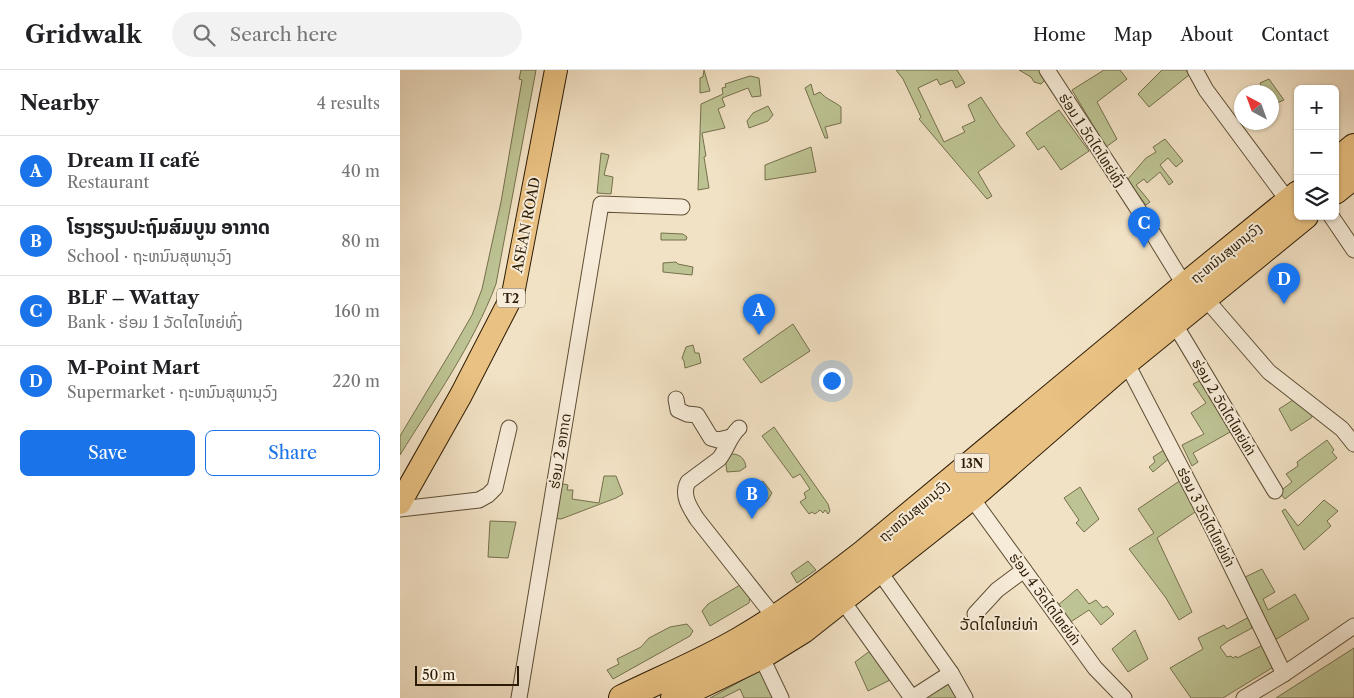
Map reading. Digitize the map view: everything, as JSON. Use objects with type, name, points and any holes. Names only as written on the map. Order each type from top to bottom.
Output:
[{"type":"highway","points":[[1346,178],[1354,147]]},
{"type":"highway","name":"ຖະຫນົນສຸພານຸວົງ","points":[[622,698],[738,641],[776,619],[811,594],[1195,292],[1294,207]]},
{"type":"highway","name":"ຖະຫນົນສຸພານຸວົງ","points":[[674,698],[761,656],[803,630],[880,571],[971,497],[1126,362],[1174,323],[1195,292]]},
{"type":"main road","name":"ASEAN ROAD","points":[[400,503],[461,395],[513,294],[556,70]]},
{"type":"street","name":"ຮ່ອມ 1 ວັດໄຕໄຫຍ່ທົ່ງ","points":[[1047,70],[1195,292],[1269,372],[1342,429],[1354,444]]},
{"type":"street","points":[[1195,70],[1206,90],[1294,200]]},
{"type":"street","name":"ຮ່ອມ 2 ອາກາດ","points":[[520,698],[601,204],[682,207]]},
{"type":"street","points":[[1334,220],[1354,250]]},
{"type":"street","name":"ຮ່ອມ 2 ວັດໄຕໄຫຍ່ທ່າ","points":[[1174,323],[1275,491]]},
{"type":"street","name":"ຮ່ອມ 3 ວັດໄຕໄຫຍ່ທ່າ","points":[[1126,362],[1214,531],[1284,674]]},
{"type":"street","points":[[676,399],[678,410],[686,414],[697,415],[710,438],[718,440],[735,432],[719,459],[688,482],[685,487],[686,502],[697,520],[776,619]]},
{"type":"street","points":[[400,509],[479,500],[488,495],[495,488],[509,428]]},
{"type":"street","name":"ຮ່ອມ 4 ວັດໄຕໄຫຍ່ທ່າ","points":[[971,497],[1095,668],[1124,698]]},
{"type":"street","points":[[975,614],[990,588],[1024,570]]},
{"type":"street","points":[[880,571],[965,698]]},
{"type":"street","points":[[842,600],[912,698],[950,673]]},
{"type":"street","points":[[1244,698],[1284,674],[1354,626]]},
{"type":"street","points":[[761,656],[781,698]]},
{"type":"green space","points":[[521,70],[536,70],[496,284],[476,329],[400,455],[400,436],[472,315],[482,289],[501,202],[522,80],[519,79]]},
{"type":"green space","points":[[704,70],[710,91],[700,93],[700,78],[703,77]]},
{"type":"green space","points":[[896,70],[957,70],[965,83],[956,88],[952,80],[940,85],[937,79],[918,88],[944,142],[965,132],[962,127],[975,121],[968,105],[981,97],[1015,146],[978,172],[992,196],[987,199],[919,119],[921,117],[903,79]]},
{"type":"green space","points":[[1019,70],[1039,70],[1046,79],[1041,84],[1034,82],[1031,77]]},
{"type":"green space","points":[[1104,70],[1120,70],[1127,79],[1097,102],[1117,139],[1106,147],[1072,90]]},
{"type":"green space","points":[[1162,70],[1186,70],[1189,75],[1149,107],[1138,94]]},
{"type":"green space","points":[[750,76],[759,78],[761,96],[752,97],[748,88],[722,98],[725,106],[718,109],[725,128],[702,133],[709,188],[698,190],[701,104],[723,94],[722,88],[726,87],[725,84]]},
{"type":"green space","points":[[1269,79],[1273,85],[1261,85],[1260,83]]},
{"type":"green space","points":[[811,84],[814,95],[820,92],[841,107],[841,123],[825,127],[828,138],[825,138],[805,88]]},
{"type":"green space","points":[[1279,93],[1284,100],[1279,102]]},
{"type":"green space","points":[[768,106],[773,115],[768,121],[749,128],[747,121],[753,113]]},
{"type":"green space","points":[[1059,110],[1089,151],[1061,170],[1044,146],[1038,150],[1026,133]]},
{"type":"green space","points":[[1165,139],[1183,161],[1176,167],[1168,158],[1160,165],[1173,182],[1169,185],[1160,172],[1147,183],[1144,179],[1136,185],[1150,202],[1146,205],[1127,180],[1146,158],[1156,152],[1153,147]]},
{"type":"green space","points":[[811,147],[816,172],[765,180],[765,165]]},
{"type":"green space","points":[[601,153],[609,155],[604,175],[613,177],[611,194],[597,193]]},
{"type":"green space","points":[[661,233],[683,234],[687,237],[686,240],[661,240]]},
{"type":"green space","points":[[676,262],[693,267],[692,275],[663,272],[663,263]]},
{"type":"green space","points":[[793,324],[810,351],[761,383],[743,359]]},
{"type":"green space","points":[[693,345],[695,353],[699,353],[701,363],[685,368],[682,358],[686,347]]},
{"type":"green space","points":[[1203,379],[1232,431],[1193,453],[1198,462],[1192,466],[1182,445],[1204,434],[1191,413],[1206,403],[1193,384]]},
{"type":"green space","points":[[1296,398],[1314,413],[1311,418],[1291,431],[1279,409]]},
{"type":"green space","points":[[774,427],[828,504],[830,511],[828,514],[825,510],[823,513],[820,510],[815,514],[812,512],[809,514],[800,502],[806,498],[804,493],[810,489],[800,474],[793,478],[762,436]]},
{"type":"green space","points":[[1327,440],[1337,458],[1285,499],[1279,492],[1292,482],[1286,474],[1298,466],[1297,462]]},
{"type":"green space","points":[[1167,448],[1171,457],[1153,472],[1149,467],[1155,462],[1153,457]]},
{"type":"green space","points":[[732,454],[742,457],[746,467],[740,471],[727,472],[725,458]]},
{"type":"green space","points":[[604,476],[616,476],[623,494],[561,519],[552,518],[559,483],[568,485],[567,490],[573,490],[572,499],[599,503]]},
{"type":"green space","points":[[1181,480],[1198,510],[1157,538],[1192,612],[1179,620],[1166,598],[1129,549],[1154,533],[1138,509]]},
{"type":"green space","points":[[763,481],[772,493],[767,501],[760,506],[754,500],[753,489],[754,486]]},
{"type":"green space","points":[[1080,487],[1099,519],[1084,532],[1076,523],[1079,520],[1064,498]]},
{"type":"green space","points":[[1324,500],[1338,511],[1327,521],[1331,526],[1304,550],[1282,511],[1285,509],[1298,526]]},
{"type":"green space","points":[[490,521],[516,522],[508,558],[488,557]]},
{"type":"green space","points":[[808,561],[816,570],[797,583],[791,573]]},
{"type":"green space","points":[[1262,569],[1275,592],[1263,599],[1268,610],[1295,594],[1309,619],[1275,640],[1243,578]]},
{"type":"green space","points":[[740,585],[751,591],[749,603],[710,626],[702,611],[708,604]]},
{"type":"green space","points":[[1077,589],[1089,604],[1096,600],[1103,608],[1107,606],[1114,614],[1101,625],[1089,610],[1069,623],[1057,606]]},
{"type":"green space","points":[[1249,617],[1252,628],[1220,647],[1227,657],[1231,656],[1233,658],[1236,656],[1237,658],[1263,645],[1275,666],[1223,698],[1191,698],[1170,668],[1203,649],[1198,638],[1224,625],[1227,629]]},
{"type":"green space","points":[[687,624],[693,631],[690,636],[613,679],[607,670],[619,664],[617,659],[641,647],[649,638],[670,627]]},
{"type":"green space","points":[[1135,630],[1148,659],[1128,672],[1112,649]]},
{"type":"green space","points":[[874,648],[894,678],[868,691],[855,662]]},
{"type":"green space","points":[[1354,648],[1354,698],[1276,698]]},
{"type":"green space","points":[[761,670],[776,698],[744,698],[740,689],[722,698],[710,698]]},
{"type":"green space","points":[[946,680],[957,698],[921,698]]},
{"type":"place","name":"BLF – Wattay","points":[[1144,248]]},
{"type":"place","name":"M-Point Mart","points":[[1284,304]]},
{"type":"place","name":"Dream II café","points":[[759,335]]},
{"type":"place","name":"ໂຮງຮຽນປະຖົມສົມບູນ ອາກາດ","points":[[752,519]]},
{"type":"district","name":"ວັດໄຕໄຫຍ່ທ່າ","points":[[999,624]]}]
